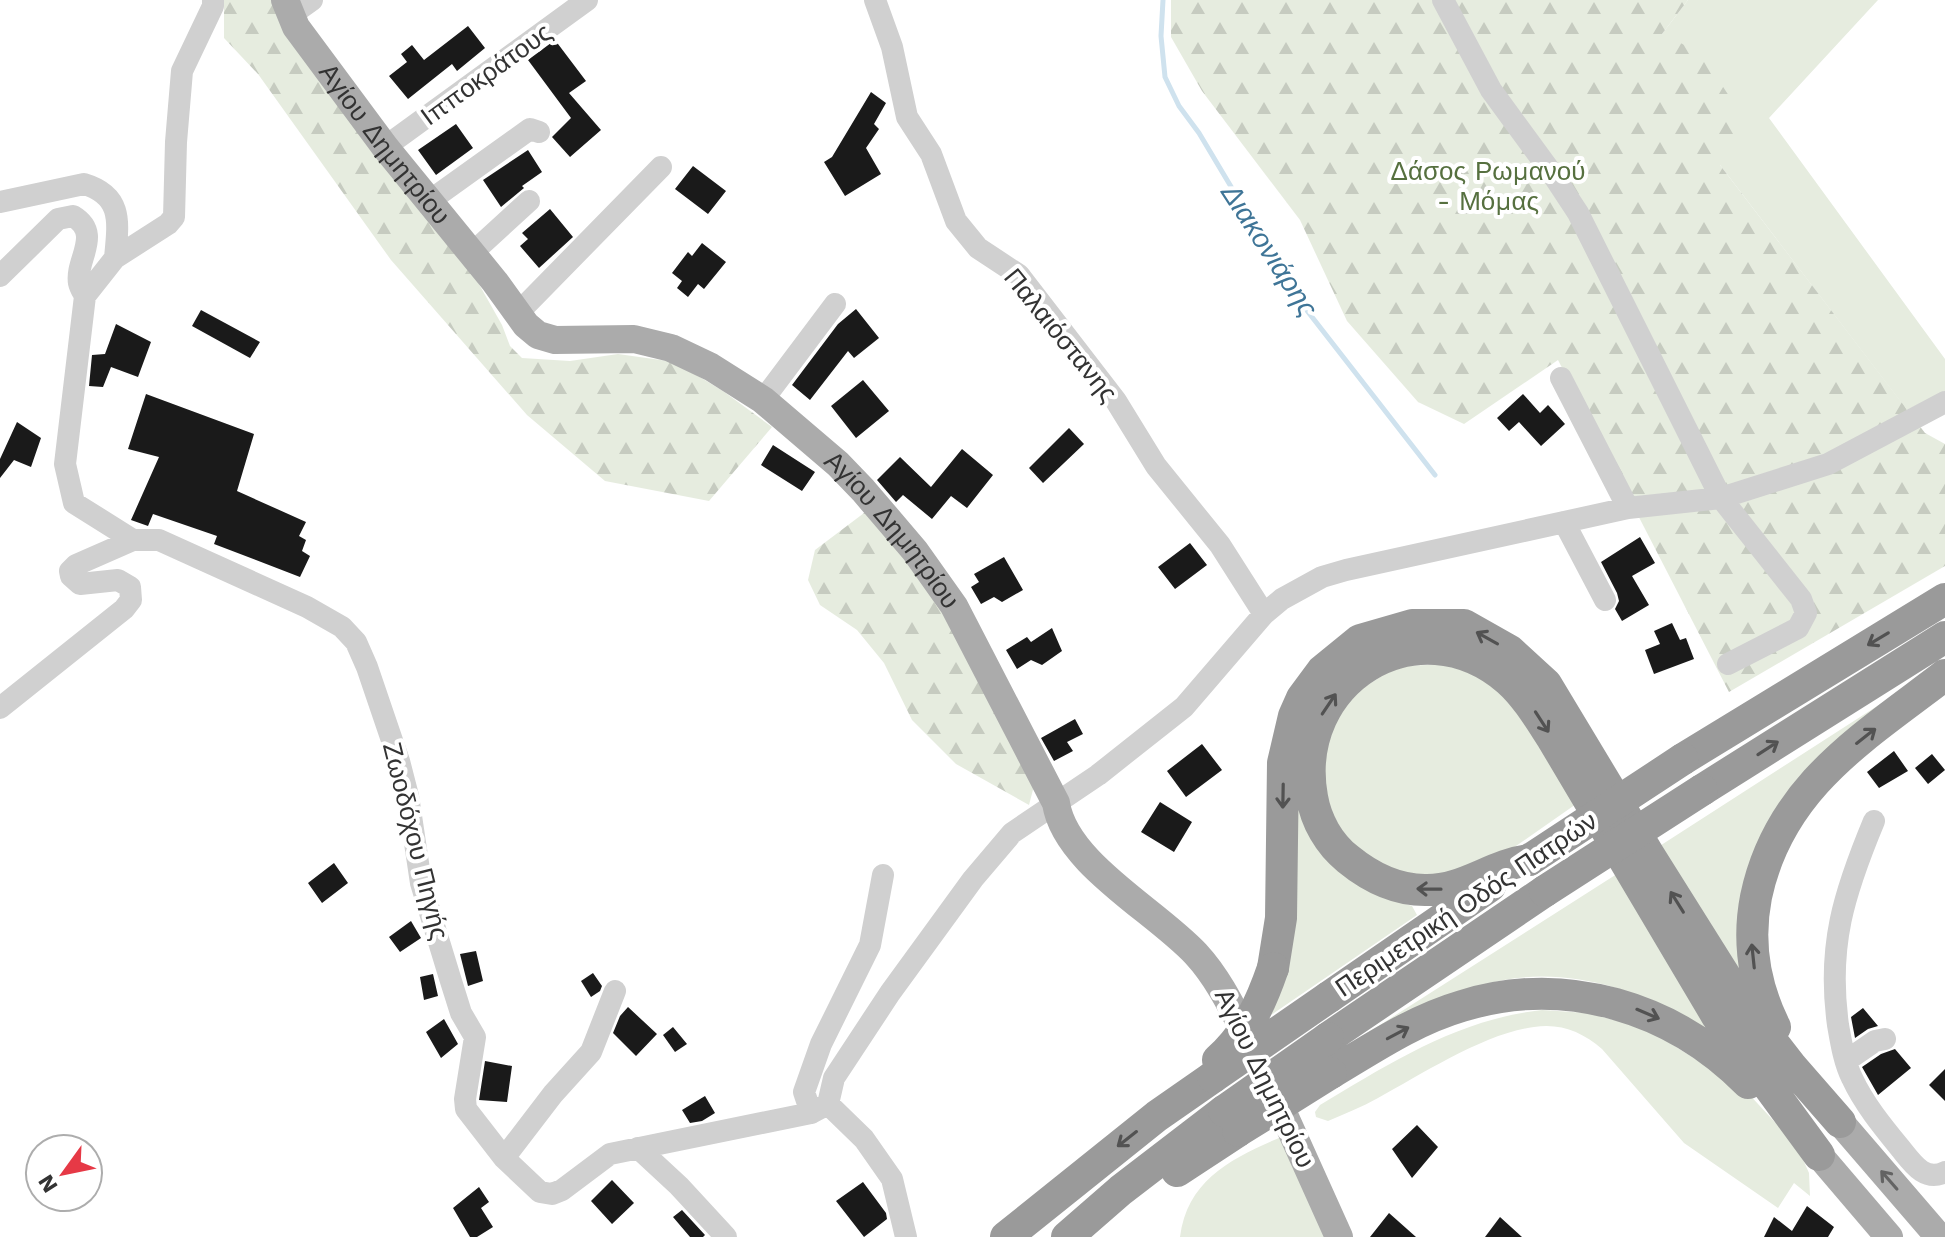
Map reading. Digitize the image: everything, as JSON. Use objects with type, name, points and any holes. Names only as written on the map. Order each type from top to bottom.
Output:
[{"type":"highway","name":"Περιμετρική Οδός Πατρών","points":[[1212,1072],[1683,759],[1945,599]]},
{"type":"highway","points":[[1006,1237],[1212,1072],[1239,1039],[1250,1022],[1273,968],[1281,918],[1283,763],[1294,716],[1302,698],[1322,671],[1360,640],[1412,625],[1464,625],[1510,651],[1546,684],[1742,1003],[1840,1122]]},
{"type":"highway","name":"Περιμετρική Οδός Πατρών","points":[[1067,1237],[1121,1190],[1231,1121],[1328,1038],[1545,891],[1945,637]]},
{"type":"highway","points":[[1529,860],[1506,864],[1455,887],[1424,890],[1391,884],[1372,876],[1340,853],[1314,810],[1309,765],[1319,719],[1339,689],[1366,667],[1387,657],[1430,649],[1470,655],[1510,682],[1552,738],[1717,1016],[1819,1155]]},
{"type":"highway","points":[[1840,1122],[1780,1036],[1761,995],[1751,940],[1762,869],[1794,805],[1815,782],[1840,756],[1945,675]]},
{"type":"highway","points":[[1078,1237],[1231,1121],[1331,1073],[1398,1032],[1460,1006],[1497,997],[1536,993],[1593,997],[1654,1017],[1703,1044],[1738,1073],[1819,1155]]},
{"type":"main road","name":"Αγίου Δημητρίου","points":[[296,5],[296,27],[385,147],[526,325],[546,338],[634,339],[671,348],[711,367],[763,400],[855,481],[935,577],[966,627],[1056,803],[1058,818],[1091,862],[1170,928],[1216,980],[1285,1114],[1339,1237]]},
{"type":"main road","points":[[1840,1122],[1939,1237]]},
{"type":"main road","points":[[1819,1155],[1889,1237]]},
{"type":"street","points":[[85,296],[115,258],[174,217],[182,71],[213,6],[213,0]]},
{"type":"street","name":"Ιπποκράτους","points":[[385,147],[587,0]]},
{"type":"street","name":"Παλαιόστανης","points":[[875,0],[892,47],[907,117],[931,154],[956,221],[978,248],[1019,275],[1116,401],[1156,466],[1220,545],[1264,614]]},
{"type":"street","points":[[1443,0],[1491,90],[1578,213],[1721,498],[1801,599],[1806,613],[1798,628],[1728,664]]},
{"type":"street","points":[[428,202],[530,129],[539,132]]},
{"type":"street","points":[[517,314],[661,167]]},
{"type":"street","points":[[0,202],[84,184],[96,188],[114,205],[118,216],[115,258]]},
{"type":"street","points":[[471,254],[529,201]]},
{"type":"street","name":"Ζωοδόχου Πηγής","points":[[0,276],[58,219],[73,216],[84,226],[89,239],[78,281],[85,296],[65,464],[74,503],[133,540],[159,540],[307,607],[342,627],[356,642],[399,761],[408,796],[421,883],[461,1013],[475,1037],[466,1109],[504,1158],[540,1192],[552,1194],[562,1190],[605,1156],[818,1109]]},
{"type":"street","points":[[763,400],[835,304]]},
{"type":"street","points":[[1561,378],[1628,508]]},
{"type":"street","points":[[818,1109],[834,1078],[935,929],[1012,833],[1154,734],[1184,707],[1264,614],[1282,599],[1322,577],[1628,508],[1721,498],[1828,464],[1945,402]]},
{"type":"street","points":[[1564,522],[1605,600]]},
{"type":"street","points":[[0,708],[124,609],[131,600],[130,587],[118,580],[80,584],[70,571],[76,565],[133,540]]},
{"type":"street","points":[[1874,821],[1847,889],[1834,964],[1837,1015],[1846,1061],[1860,1094],[1912,1163],[1932,1176],[1945,1172]]},
{"type":"street","points":[[883,875],[870,945],[821,1044],[804,1092],[818,1109],[864,1139],[892,1179],[906,1237]]},
{"type":"street","points":[[504,1158],[553,1094],[591,1052],[615,991]]},
{"type":"street","points":[[1846,1061],[1875,1041],[1885,1039]]},
{"type":"street","points":[[638,1148],[679,1186],[726,1237]]},
{"type":"green space","points":[[224,0],[273,0],[471,270],[502,325],[510,346],[522,358],[570,361],[618,354],[675,362],[723,391],[772,427],[709,501],[605,481],[527,415],[391,260],[258,74],[224,38]]},
{"type":"green space","name":"Δάσος Ρωμανού - Μόμας","points":[[1171,0],[1688,0],[1662,34],[1701,53],[1744,119],[1720,165],[1925,433],[1945,444],[1945,566],[1729,692],[1558,360],[1464,424],[1418,402],[1347,321],[1300,220],[1202,91],[1171,37]]},
{"type":"green space","points":[[1688,0],[1878,0],[1769,118],[1945,359],[1945,391],[1907,410],[1720,165],[1662,34]]},
{"type":"green space","points":[[868,510],[934,589],[1035,782],[1029,805],[956,764],[912,720],[884,663],[857,630],[820,605],[808,580],[815,550]]},
{"type":"green space","points":[[1457,664],[1504,689],[1579,802],[1496,860],[1459,879],[1396,875],[1357,853],[1327,810],[1322,748],[1347,698],[1398,666]]},
{"type":"green space","points":[[1930,672],[1798,780],[1747,980],[1655,849]]},
{"type":"green space","points":[[1295,789],[1388,898],[1412,906],[1417,915],[1261,1022]]},
{"type":"green space","points":[[1620,872],[1709,1032],[1657,1003],[1600,984],[1571,978],[1512,979],[1468,990],[1311,1069]]},
{"type":"green space","points":[[1542,1010],[1587,1013],[1646,1028],[1746,1091],[1797,1146],[1809,1173],[1810,1196],[1794,1183],[1778,1208],[1684,1143],[1602,1049],[1587,1038],[1562,1028],[1534,1027],[1495,1037],[1353,1110],[1328,1121],[1316,1117],[1315,1112],[1320,1105],[1426,1045],[1482,1023]]},
{"type":"green space","points":[[1288,1134],[1331,1237],[1180,1237],[1193,1198],[1204,1183],[1234,1160]]},
{"type":"building","points":[[468,26],[485,48],[457,71],[452,64],[408,99],[389,76],[407,62],[401,54],[412,45],[424,60]]},
{"type":"building","points":[[555,40],[586,81],[569,93],[601,130],[570,157],[552,137],[571,118],[528,60]]},
{"type":"building","points":[[871,92],[886,103],[874,124],[879,129],[866,148],[881,174],[845,196],[824,162],[832,157]]},
{"type":"building","points":[[456,124],[473,148],[436,175],[418,150]]},
{"type":"building","points":[[528,150],[542,172],[501,207],[483,180]]},
{"type":"building","points":[[693,166],[726,191],[708,214],[675,189]]},
{"type":"building","points":[[550,209],[573,237],[539,268],[520,246],[528,239],[522,233]]},
{"type":"building","points":[[702,243],[726,262],[704,289],[698,284],[688,297],[677,288],[682,281],[672,273],[688,252],[692,256]]},
{"type":"building","points":[[856,309],[879,338],[854,358],[848,351],[810,400],[792,385],[838,324]]},
{"type":"building","points":[[201,310],[260,342],[250,358],[192,326]]},
{"type":"building","points":[[116,324],[151,342],[138,377],[111,367],[103,387],[89,386],[92,355],[105,354]]},
{"type":"building","points":[[863,380],[889,411],[856,438],[831,406]]},
{"type":"building","points":[[146,394],[254,434],[237,491],[306,522],[299,536],[306,540],[302,551],[310,556],[300,577],[214,544],[217,536],[153,514],[148,526],[131,520],[159,457],[128,449]]},
{"type":"building","points":[[1523,394],[1540,413],[1548,405],[1565,424],[1541,446],[1519,422],[1509,431],[1497,418]]},
{"type":"building","points":[[17,422],[41,438],[31,467],[14,460],[0,478],[0,459]]},
{"type":"building","points":[[1069,428],[1084,444],[1043,483],[1029,468]]},
{"type":"building","points":[[773,445],[815,472],[802,491],[761,465]]},
{"type":"building","points":[[962,449],[993,475],[967,508],[951,496],[932,519],[903,495],[896,502],[877,480],[900,457],[931,487]]},
{"type":"building","points":[[1640,537],[1655,563],[1632,576],[1649,605],[1622,621],[1615,609],[1619,601],[1617,593],[1601,562]]},
{"type":"building","points":[[1190,543],[1207,565],[1175,589],[1158,567]]},
{"type":"building","points":[[1004,557],[1023,590],[1002,602],[994,597],[981,604],[971,587],[979,582],[974,574]]},
{"type":"building","points":[[1672,623],[1680,640],[1686,638],[1694,659],[1654,674],[1645,650],[1660,644],[1654,631]]},
{"type":"building","points":[[1052,628],[1062,651],[1042,665],[1031,660],[1017,669],[1006,650],[1027,637],[1031,642]]},
{"type":"building","points":[[1075,719],[1083,734],[1067,742],[1073,751],[1054,761],[1041,738]]},
{"type":"building","points":[[1202,744],[1222,770],[1186,797],[1167,771]]},
{"type":"building","points":[[1894,751],[1908,771],[1879,788],[1867,772]]},
{"type":"building","points":[[1932,754],[1945,770],[1928,784],[1915,768]]},
{"type":"building","points":[[1160,802],[1192,822],[1174,852],[1141,832]]},
{"type":"building","points":[[334,863],[348,883],[322,903],[308,883]]},
{"type":"building","points":[[411,921],[421,938],[400,952],[389,937]]},
{"type":"building","points":[[476,951],[483,981],[468,986],[460,954]]},
{"type":"building","points":[[593,973],[602,986],[591,997],[581,981]]},
{"type":"building","points":[[433,974],[438,996],[424,1000],[420,977]]},
{"type":"building","points":[[628,1007],[657,1034],[636,1056],[613,1033],[620,1016]]},
{"type":"building","points":[[1863,1008],[1878,1026],[1855,1038],[1851,1017]]},
{"type":"building","points":[[444,1019],[458,1044],[441,1058],[426,1032]]},
{"type":"building","points":[[673,1027],[687,1044],[675,1052],[663,1035]]},
{"type":"building","points":[[1895,1049],[1911,1068],[1878,1095],[1862,1067]]},
{"type":"building","points":[[485,1061],[512,1066],[507,1102],[479,1100]]},
{"type":"building","points":[[1945,1069],[1945,1101],[1929,1085]]},
{"type":"building","points":[[705,1096],[715,1113],[702,1121],[690,1123],[682,1110]]},
{"type":"building","points":[[1417,1125],[1438,1147],[1412,1178],[1392,1149]]},
{"type":"building","points":[[612,1180],[634,1203],[612,1224],[591,1201]]},
{"type":"building","points":[[863,1182],[886,1213],[887,1219],[864,1237],[836,1201]]},
{"type":"building","points":[[479,1187],[489,1202],[481,1208],[493,1227],[477,1237],[470,1237],[453,1208]]},
{"type":"building","points":[[1807,1206],[1834,1227],[1828,1237],[1764,1237],[1774,1217],[1792,1231]]},
{"type":"building","points":[[682,1210],[705,1235],[703,1237],[690,1237],[673,1217]]},
{"type":"building","points":[[1389,1213],[1416,1237],[1370,1237]]},
{"type":"building","points":[[1500,1217],[1522,1237],[1485,1237]]},
{"type":"waterway","name":"Διακονιάρης","points":[[1163,0],[1161,36],[1165,77],[1179,106],[1199,133],[1298,299],[1435,475]]}]
